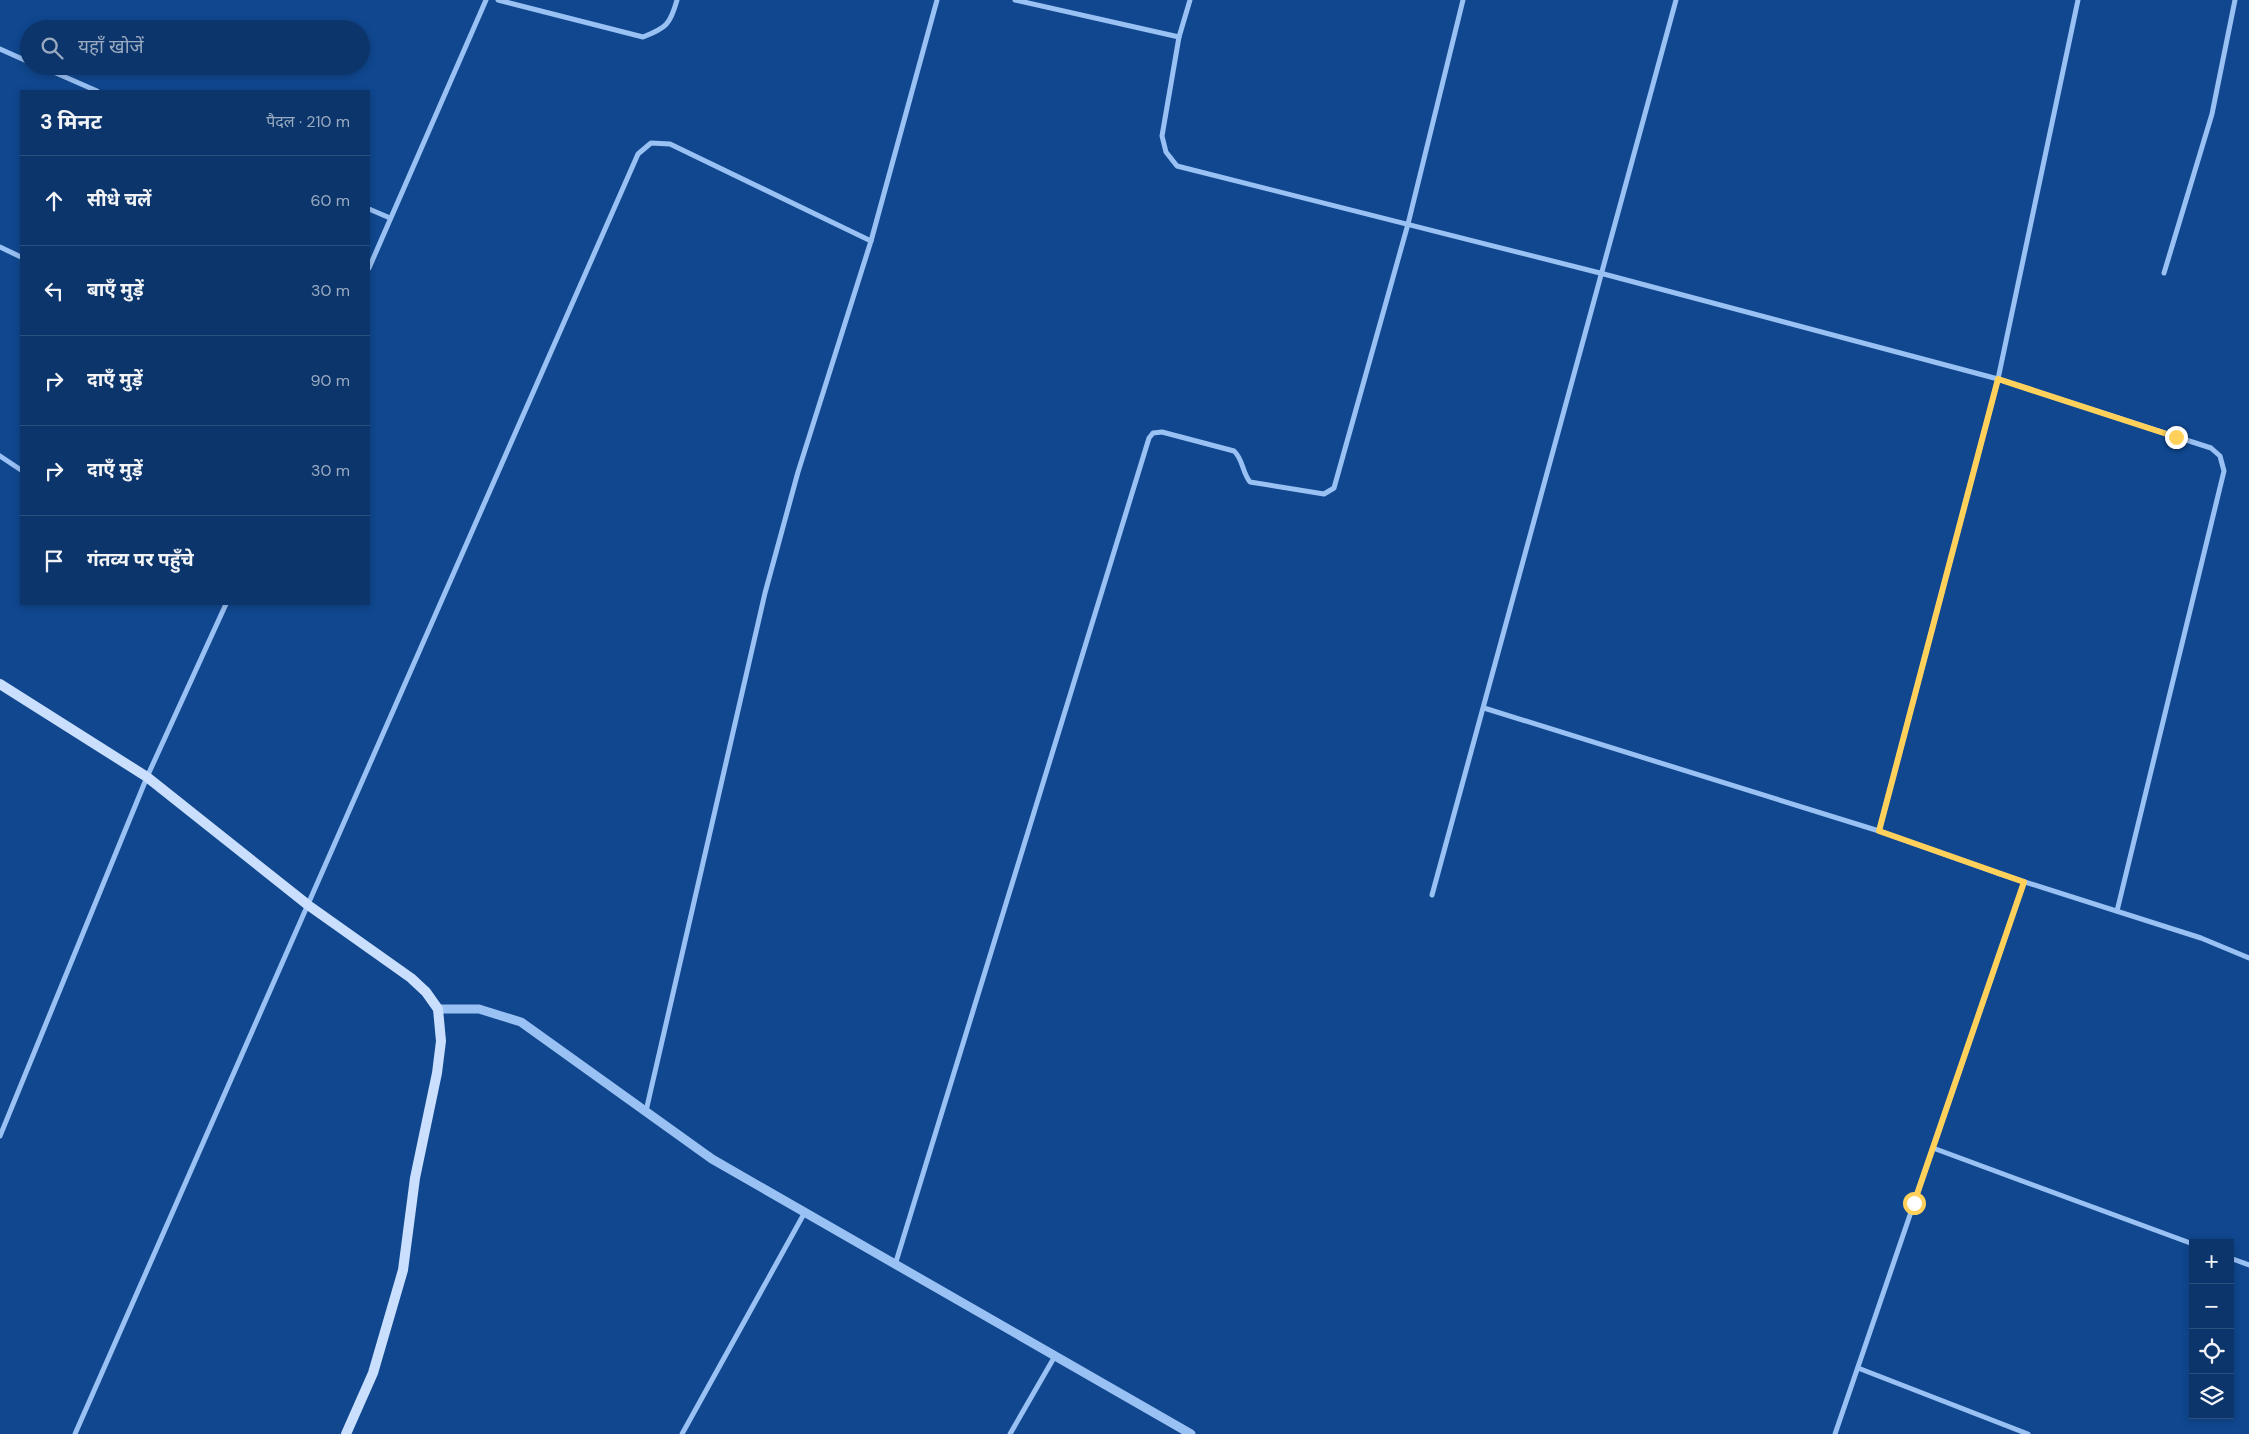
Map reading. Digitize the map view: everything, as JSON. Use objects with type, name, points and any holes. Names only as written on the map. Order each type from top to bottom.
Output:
[{"type":"main road","points":[[0,684],[146,777],[308,905],[411,978],[426,992],[438,1009],[441,1041],[437,1072],[415,1178],[403,1270],[373,1373],[346,1434]]},
{"type":"street","points":[[370,266],[486,0]]},
{"type":"street","points":[[498,0],[643,37],[663,29],[672,15],[677,0]]},
{"type":"street","points":[[646,1111],[765,593],[798,472],[871,241],[937,0]]},
{"type":"street","points":[[1015,0],[1179,37]]},
{"type":"street","points":[[1190,0],[1179,37],[1162,136],[1166,152],[1177,166],[1600,273],[1998,379],[2211,448],[2220,456],[2224,470],[2117,911]]},
{"type":"street","points":[[895,1265],[1149,438],[1153,433],[1162,432],[1234,450],[1239,455],[1246,477],[1250,482],[1324,494],[1331,492],[1334,488],[1408,224],[1463,0]]},
{"type":"street","points":[[1432,894],[1676,0]]},
{"type":"street","points":[[1879,831],[1998,379],[2078,0]]},
{"type":"street","points":[[2164,273],[2212,114],[2235,0]]},
{"type":"street","points":[[0,49],[20,58]]},
{"type":"street","points":[[61,75],[95,90]]},
{"type":"street","points":[[75,1434],[638,154],[651,143],[670,144],[871,241]]},
{"type":"street","points":[[370,209],[390,218]]},
{"type":"street","points":[[0,247],[20,257]]},
{"type":"street","points":[[0,456],[20,469]]},
{"type":"street","points":[[0,1136],[146,777],[226,605]]},
{"type":"street","points":[[1484,708],[1879,831],[2024,882],[2201,938],[2249,958]]},
{"type":"street","points":[[1835,1434],[2024,882]]},
{"type":"street","points":[[438,1009],[480,1009],[521,1022],[712,1159],[1191,1434]]},
{"type":"street","points":[[1933,1148],[2189,1243]]},
{"type":"street","points":[[682,1434],[805,1212]]},
{"type":"street","points":[[2234,1259],[2249,1265]]},
{"type":"street","points":[[1010,1434],[1055,1356]]},
{"type":"street","points":[[1858,1368],[2028,1434]]},
{"type":"route","points":[[1914,1203],[2024,882],[1879,831],[1998,379],[2176,437]]}]
